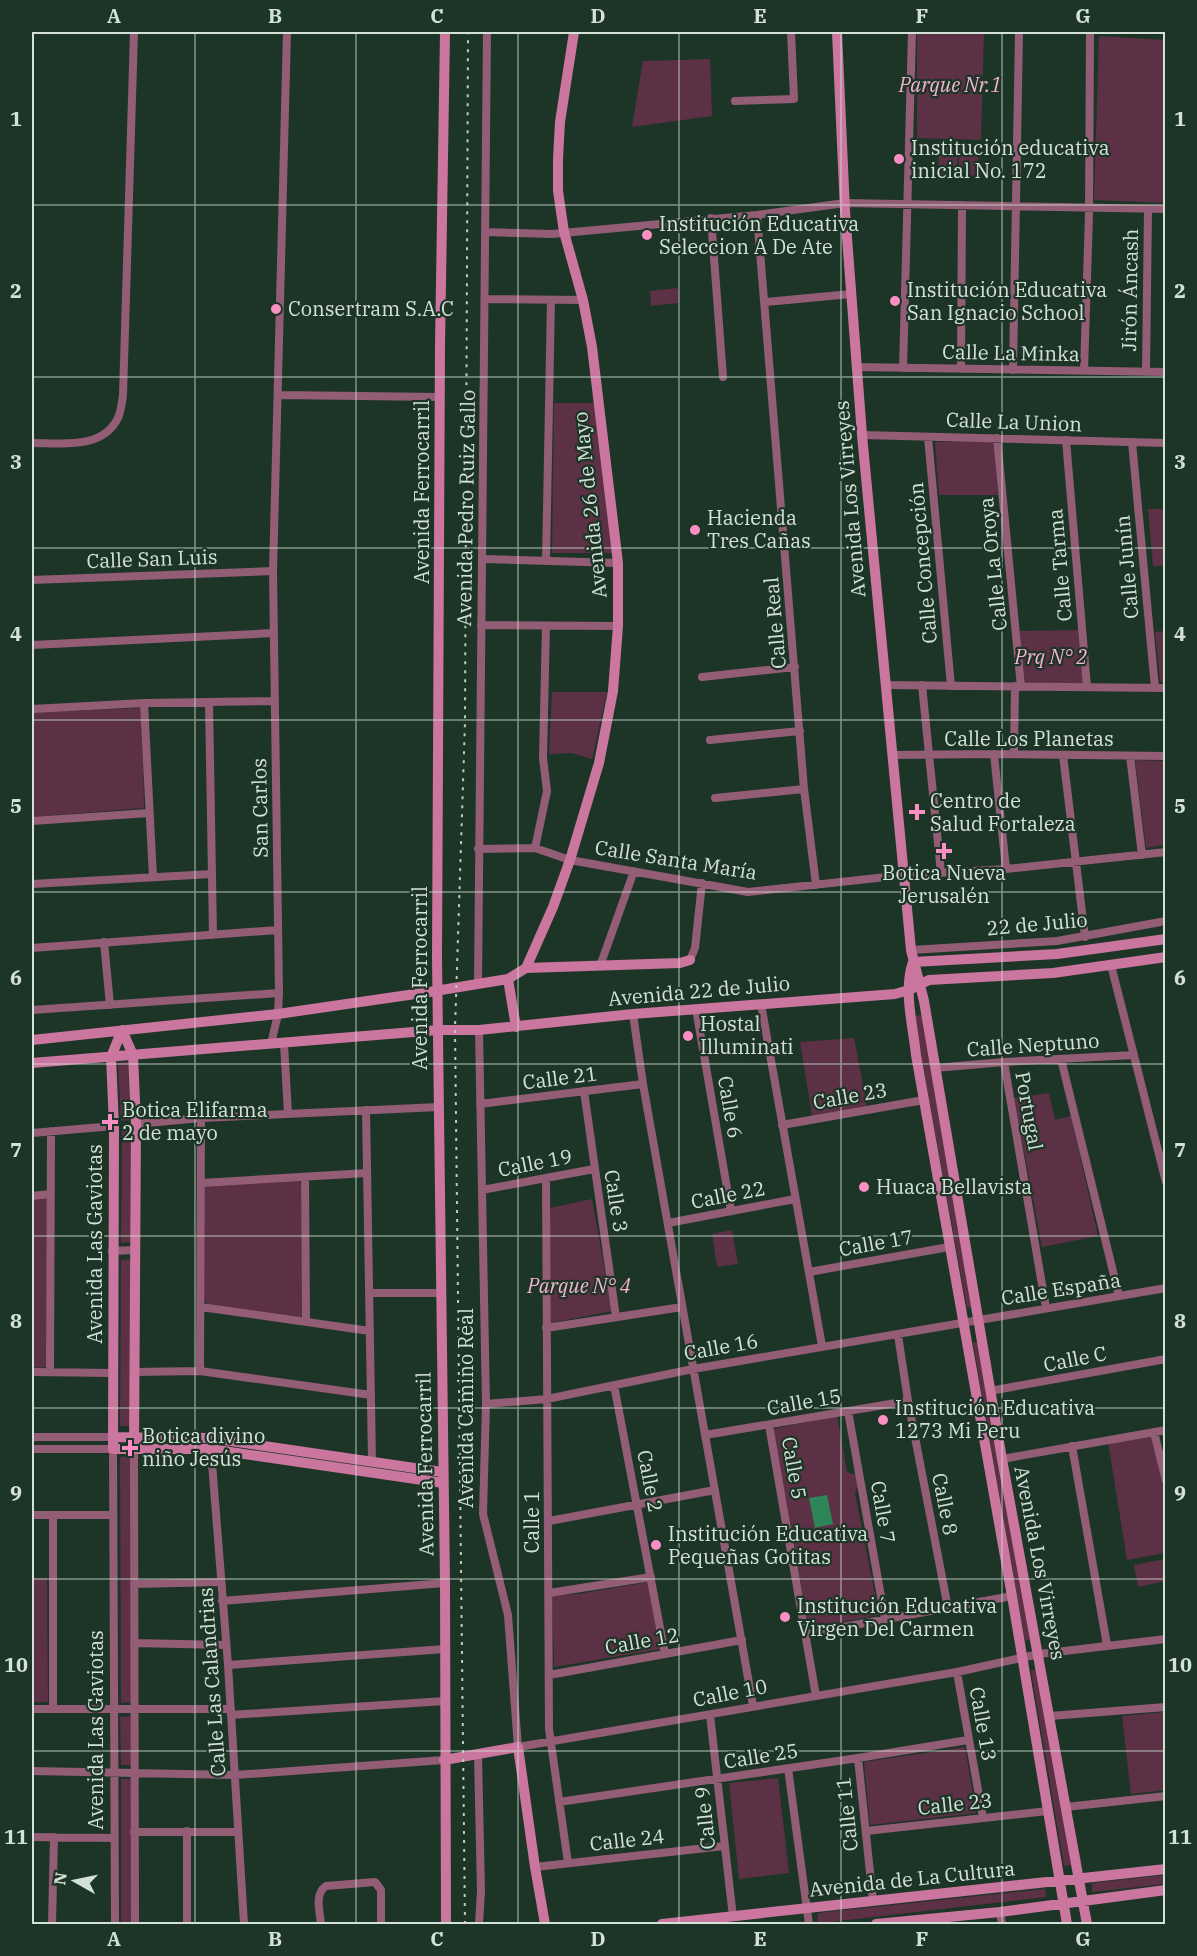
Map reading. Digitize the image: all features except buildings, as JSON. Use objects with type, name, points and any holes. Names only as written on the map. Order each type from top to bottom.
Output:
[{"type":"street","points":[[32,443],[93,441],[113,427],[119,416],[123,395],[134,32]]},
{"type":"street","name":"San Carlos","points":[[270,1044],[278,1014],[279,993],[273,571],[287,32]]},
{"type":"street","name":"Avenida Ferrocarril","points":[[445,32],[440,397],[437,991],[445,1583],[446,1924]]},
{"type":"street","name":"Avenida Pedro Ruiz Gallo","points":[[478,984],[487,32]]},
{"type":"street","name":"Avenida 26 de Mayo","points":[[526,968],[553,907],[570,860],[599,763],[613,691],[618,626],[618,563],[592,347],[583,300],[564,232],[558,191],[560,122],[574,32]]},
{"type":"street","points":[[735,101],[794,99],[791,32]]},
{"type":"street","name":"Avenida Los Virreyes","points":[[837,32],[856,367],[912,956],[921,984],[1002,1459],[1087,1924]]},
{"type":"street","points":[[903,368],[912,32]]},
{"type":"street","points":[[1013,370],[1019,32]]},
{"type":"street","points":[[1084,371],[1089,208],[1090,32]]},
{"type":"street","points":[[485,232],[552,234],[757,215],[845,203],[1166,209]]},
{"type":"street","points":[[961,369],[962,205]]},
{"type":"street","name":"Jirón Áncash","points":[[1146,372],[1148,209]]},
{"type":"street","name":"Calle Real","points":[[757,215],[766,302],[804,789],[816,885]]},
{"type":"street","points":[[711,218],[723,377]]},
{"type":"street","points":[[766,302],[851,294]]},
{"type":"street","points":[[485,299],[583,300]]},
{"type":"street","points":[[546,561],[551,300]]},
{"type":"street","name":"Calle La Minka","points":[[856,367],[1166,372]]},
{"type":"street","points":[[278,395],[440,397]]},
{"type":"street","name":"Calle La Union","points":[[862,435],[1166,443]]},
{"type":"street","name":"Calle Concepción","points":[[928,436],[951,686]]},
{"type":"street","name":"Calle La Oroya","points":[[997,438],[1018,686],[1014,754]]},
{"type":"street","name":"Calle Tarma","points":[[1066,440],[1087,687]]},
{"type":"street","name":"Calle Junín","points":[[1132,442],[1155,688]]},
{"type":"street","points":[[482,559],[618,563]]},
{"type":"street","name":"Calle San Luis","points":[[32,580],[273,571]]},
{"type":"street","points":[[481,625],[618,626]]},
{"type":"street","points":[[535,848],[547,791],[543,758],[546,626]]},
{"type":"street","points":[[32,645],[274,633]]},
{"type":"street","points":[[702,676],[795,667]]},
{"type":"street","points":[[885,685],[1166,688]]},
{"type":"street","points":[[922,685],[941,873]]},
{"type":"street","points":[[32,709],[144,703],[275,701]]},
{"type":"street","points":[[209,702],[213,935]]},
{"type":"street","points":[[144,703],[153,877]]},
{"type":"street","points":[[710,741],[800,731]]},
{"type":"street","points":[[994,754],[1006,869]]},
{"type":"street","name":"Calle Los Planetas","points":[[892,755],[1166,756]]},
{"type":"street","points":[[1063,755],[1085,937]]},
{"type":"street","points":[[1130,756],[1142,855]]},
{"type":"street","points":[[715,798],[804,789]]},
{"type":"street","points":[[32,821],[149,813]]},
{"type":"street","name":"Calle Santa María","points":[[478,849],[535,848],[570,860],[748,892],[905,875],[1006,869],[1166,852]]},
{"type":"street","points":[[600,966],[634,871]]},
{"type":"street","points":[[32,884],[212,874]]},
{"type":"street","points":[[32,1040],[278,1014],[437,991],[508,979],[526,968],[680,963],[690,960],[696,948],[702,883]]},
{"type":"street","name":"22 de Julio","points":[[912,956],[1057,941],[1166,921]]},
{"type":"street","points":[[32,948],[278,930]]},
{"type":"street","points":[[912,956],[1057,954],[1166,939]]},
{"type":"street","points":[[104,942],[110,1005]]},
{"type":"street","name":"Avenida Los Virreyes","points":[[912,956],[909,990],[916,1055],[1012,1596],[1067,1924]]},
{"type":"street","name":"Avenida 22 de Julio","points":[[32,1063],[438,1030],[516,1027],[633,1014],[895,993],[909,990],[929,981],[1053,972],[1166,957]]},
{"type":"street","points":[[1111,964],[1166,1182]]},
{"type":"street","points":[[508,979],[516,1027]]},
{"type":"street","points":[[32,1010],[279,993]]},
{"type":"street","points":[[761,1004],[822,1346]]},
{"type":"street","name":"Calle 6","points":[[696,1009],[731,1211]]},
{"type":"street","points":[[633,1014],[643,1084],[753,1706]]},
{"type":"street","name":"Avenida Las Gaviotas","points":[[122,1030],[133,1055],[135,1124],[135,1924]]},
{"type":"street","name":"Avenida Las Gaviotas","points":[[115,1924],[112,1251],[114,1126],[111,1057],[122,1030]]},
{"type":"street","name":"Avenida Camino Real","points":[[479,1030],[486,1404],[483,1514],[508,1615],[518,1747],[544,1924]]},
{"type":"street","points":[[284,1044],[288,1114]]},
{"type":"street","name":"Calle Neptuno","points":[[935,1068],[1134,1055]]},
{"type":"street","points":[[1061,1059],[1119,1296]]},
{"type":"street","name":"Portugal","points":[[1004,1062],[1047,1308]]},
{"type":"street","name":"Calle 21","points":[[480,1104],[643,1084]]},
{"type":"street","name":"Calle 3","points":[[584,1091],[616,1317]]},
{"type":"street","name":"Calle 23","points":[[782,1125],[924,1100]]},
{"type":"street","points":[[135,1124],[201,1118],[439,1107]]},
{"type":"street","points":[[366,1110],[372,1461]]},
{"type":"street","points":[[200,1371],[201,1118]]},
{"type":"street","points":[[32,1133],[114,1126]]},
{"type":"street","points":[[50,1372],[51,1131]]},
{"type":"street","name":"Calle 19","points":[[482,1190],[594,1168]]},
{"type":"street","points":[[201,1183],[367,1173]]},
{"type":"street","points":[[305,1177],[306,1322]]},
{"type":"street","name":"Calle 1","points":[[546,1179],[550,1742],[568,1863]]},
{"type":"street","points":[[32,1196],[50,1194]]},
{"type":"street","name":"Calle 22","points":[[668,1223],[795,1199]]},
{"type":"street","name":"Calle 17","points":[[808,1272],[949,1247]]},
{"type":"street","points":[[112,1251],[135,1250]]},
{"type":"street","name":"Calle España","points":[[962,1322],[1166,1288]]},
{"type":"street","points":[[369,1293],[441,1293]]},
{"type":"street","points":[[201,1307],[370,1331]]},
{"type":"street","points":[[546,1328],[682,1307]]},
{"type":"street","name":"Calle 16","points":[[486,1404],[547,1399],[693,1369],[962,1322]]},
{"type":"street","name":"Calle 8","points":[[898,1335],[908,1401],[948,1608]]},
{"type":"street","name":"Calle C","points":[[990,1391],[1166,1359]]},
{"type":"street","points":[[134,1372],[200,1371],[371,1395]]},
{"type":"street","points":[[32,1372],[113,1373]]},
{"type":"street","name":"Calle 2","points":[[614,1385],[665,1654]]},
{"type":"street","name":"Calle 15","points":[[705,1436],[908,1401]]},
{"type":"street","name":"Calle 7","points":[[848,1411],[885,1619]]},
{"type":"street","name":"Calle 5","points":[[769,1425],[816,1695]]},
{"type":"street","points":[[1002,1459],[1166,1430]]},
{"type":"street","points":[[1154,1432],[1166,1481]]},
{"type":"street","points":[[32,1437],[210,1438],[372,1461],[443,1478]]},
{"type":"street","name":"Calle Las Calandrias","points":[[210,1438],[236,1775],[244,1924]]},
{"type":"street","points":[[1072,1446],[1107,1645]]},
{"type":"street","points":[[32,1449],[210,1449],[443,1478]]},
{"type":"street","points":[[549,1521],[715,1490]]},
{"type":"street","points":[[32,1515],[113,1515]]},
{"type":"street","points":[[53,1515],[53,1708]]},
{"type":"street","points":[[846,1536],[862,1533]]},
{"type":"street","points":[[549,1593],[651,1577]]},
{"type":"street","points":[[134,1584],[220,1582]]},
{"type":"street","points":[[222,1601],[445,1583]]},
{"type":"street","points":[[805,1634],[1012,1596]]},
{"type":"street","name":"Calle 10","points":[[444,1760],[957,1672],[1039,1654],[1166,1639]]},
{"type":"street","name":"Calle 12","points":[[549,1675],[742,1640]]},
{"type":"street","points":[[134,1643],[226,1645]]},
{"type":"street","points":[[228,1665],[445,1649]]},
{"type":"street","name":"Calle 13","points":[[957,1672],[983,1818]]},
{"type":"street","points":[[32,1709],[134,1708],[231,1712],[445,1701]]},
{"type":"street","points":[[1050,1716],[1166,1707]]},
{"type":"street","name":"Calle 9","points":[[710,1715],[733,1917]]},
{"type":"street","name":"Calle 25","points":[[559,1802],[968,1740]]},
{"type":"street","points":[[477,1755],[481,1891],[479,1924]]},
{"type":"street","name":"Calle 11","points":[[858,1758],[873,1901]]},
{"type":"street","points":[[32,1771],[236,1775],[444,1760]]},
{"type":"street","points":[[789,1768],[809,1924]]},
{"type":"street","points":[[1066,1807],[1166,1796]]},
{"type":"street","name":"Calle 23","points":[[866,1831],[1048,1811]]},
{"type":"street","points":[[134,1832],[238,1832]]},
{"type":"street","points":[[187,1832],[187,1924]]},
{"type":"street","points":[[32,1837],[114,1838]]},
{"type":"street","points":[[52,1924],[54,1837]]},
{"type":"street","name":"Calle 24","points":[[534,1867],[724,1846]]},
{"type":"street","name":"Avenida de La Cultura","points":[[662,1924],[1166,1869]]},
{"type":"street","points":[[321,1924],[319,1895],[326,1886],[375,1882],[381,1890],[381,1924]]},
{"type":"street","name":"Avenida de La Cultura","points":[[876,1924],[1000,1912],[1166,1890]]},
{"type":"street","points":[[1000,1912],[1002,1924]]},
{"type":"green space","name":"Parque Nr.1","points":[[917,32],[984,32],[981,140],[917,138]]},
{"type":"green space","points":[[1099,36],[1165,40],[1165,203],[1094,200]]},
{"type":"green space","points":[[710,59],[712,116],[632,127],[643,61]]},
{"type":"green space","points":[[939,145],[958,145],[957,176],[938,175]]},
{"type":"green space","points":[[959,145],[979,146],[978,176],[959,175]]},
{"type":"green space","points":[[678,288],[679,303],[651,306],[650,291]]},
{"type":"green space","points":[[554,403],[595,403],[612,553],[552,553]]},
{"type":"green space","points":[[990,441],[994,443],[998,495],[939,495],[935,442]]},
{"type":"green space","points":[[1148,509],[1165,509],[1165,566],[1153,566]]},
{"type":"green space","name":"Prq N° 2","points":[[1078,630],[1083,683],[1024,683],[1019,631]]},
{"type":"green space","points":[[1165,631],[1165,685],[1160,681],[1155,632]]},
{"type":"green space","points":[[552,692],[607,692],[592,759],[572,753],[549,754]]},
{"type":"green space","points":[[142,708],[144,808],[32,817],[33,712]]},
{"type":"green space","points":[[1135,760],[1165,761],[1165,845],[1146,848]]},
{"type":"green space","points":[[922,1015],[974,1307],[967,1308],[914,1016]]},
{"type":"green space","points":[[854,1038],[867,1106],[812,1116],[800,1042]]},
{"type":"green space","points":[[118,1062],[128,1062],[130,1120],[121,1121]]},
{"type":"green space","points":[[1049,1093],[1055,1120],[1071,1116],[1098,1236],[1042,1247],[1014,1098]]},
{"type":"green space","points":[[122,1130],[132,1130],[131,1242],[121,1243]]},
{"type":"green space","points":[[299,1180],[301,1184],[302,1315],[300,1318],[208,1304],[204,1301],[203,1189],[206,1186]]},
{"type":"green space","points":[[45,1198],[48,1200],[47,1367],[32,1368],[32,1199]]},
{"type":"green space","name":"Parque N° 4","points":[[592,1199],[612,1311],[551,1323],[550,1208]]},
{"type":"green space","points":[[732,1230],[738,1264],[717,1267],[712,1234]]},
{"type":"green space","points":[[132,1259],[132,1426],[120,1426],[121,1260]]},
{"type":"green space","points":[[980,1341],[1033,1639],[1025,1641],[973,1343]]},
{"type":"green space","points":[[837,1416],[847,1472],[856,1475],[858,1485],[855,1493],[879,1615],[809,1628],[773,1429]]},
{"type":"green space","points":[[1149,1435],[1152,1437],[1165,1496],[1165,1553],[1127,1560],[1108,1442]]},
{"type":"green space","points":[[132,1456],[131,1702],[121,1703],[120,1457]]},
{"type":"green space","points":[[1165,1559],[1165,1581],[1138,1587],[1134,1565]]},
{"type":"green space","points":[[32,1578],[47,1578],[48,1702],[32,1702]]},
{"type":"green space","points":[[649,1582],[661,1649],[554,1667],[552,1595],[578,1594]]},
{"type":"green space","points":[[1038,1669],[1073,1865],[1064,1866],[1031,1671]]},
{"type":"green space","points":[[1165,1712],[1165,1790],[1131,1794],[1122,1716]]},
{"type":"green space","points":[[131,1716],[131,1765],[121,1765],[120,1717]]},
{"type":"green space","points":[[965,1747],[976,1813],[870,1825],[864,1762]]},
{"type":"green space","points":[[778,1778],[789,1873],[739,1879],[729,1783]]},
{"type":"green space","points":[[121,1779],[131,1779],[132,1924],[121,1924]]},
{"type":"green space","points":[[1165,1875],[1165,1884],[1092,1892],[1092,1883]]},
{"type":"green space","points":[[1045,1889],[1046,1897],[822,1923],[817,1921],[818,1913]]},
{"type":"shaded area","points":[[827,1495],[833,1524],[815,1528],[809,1498]]},
{"type":"railway","points":[[465,1924],[455,1029],[465,722],[468,32]]},
{"type":"place","name":"Institución educativa inicial No. 172","points":[[899,159]]},
{"type":"place","name":"Institución Educativa Seleccion A De Ate","points":[[647,235]]},
{"type":"place","name":"Institución Educativa San Ignacio School","points":[[895,301]]},
{"type":"place","name":"Consertram S.A.C","points":[[276,309]]},
{"type":"place","name":"Hacienda Tres Cañas","points":[[695,530]]},
{"type":"place","name":"Centro de Salud Fortaleza","points":[[917,812]]},
{"type":"place","name":"Botica Nueva Jerusalén","points":[[944,851]]},
{"type":"place","name":"Hostal Illuminati","points":[[688,1036]]},
{"type":"place","name":"Botica Elifarma 2 de mayo","points":[[110,1122]]},
{"type":"place","name":"Huaca Bellavista","points":[[864,1187]]},
{"type":"place","name":"Institución Educativa 1273 Mi Peru","points":[[883,1420]]},
{"type":"place","name":"Botica divino niño Jesús","points":[[130,1448]]},
{"type":"place","name":"Institución Educativa Pequeñas Gotitas","points":[[656,1545]]},
{"type":"place","name":"Institución Educativa Virgen Del Carmen","points":[[785,1617]]}]
